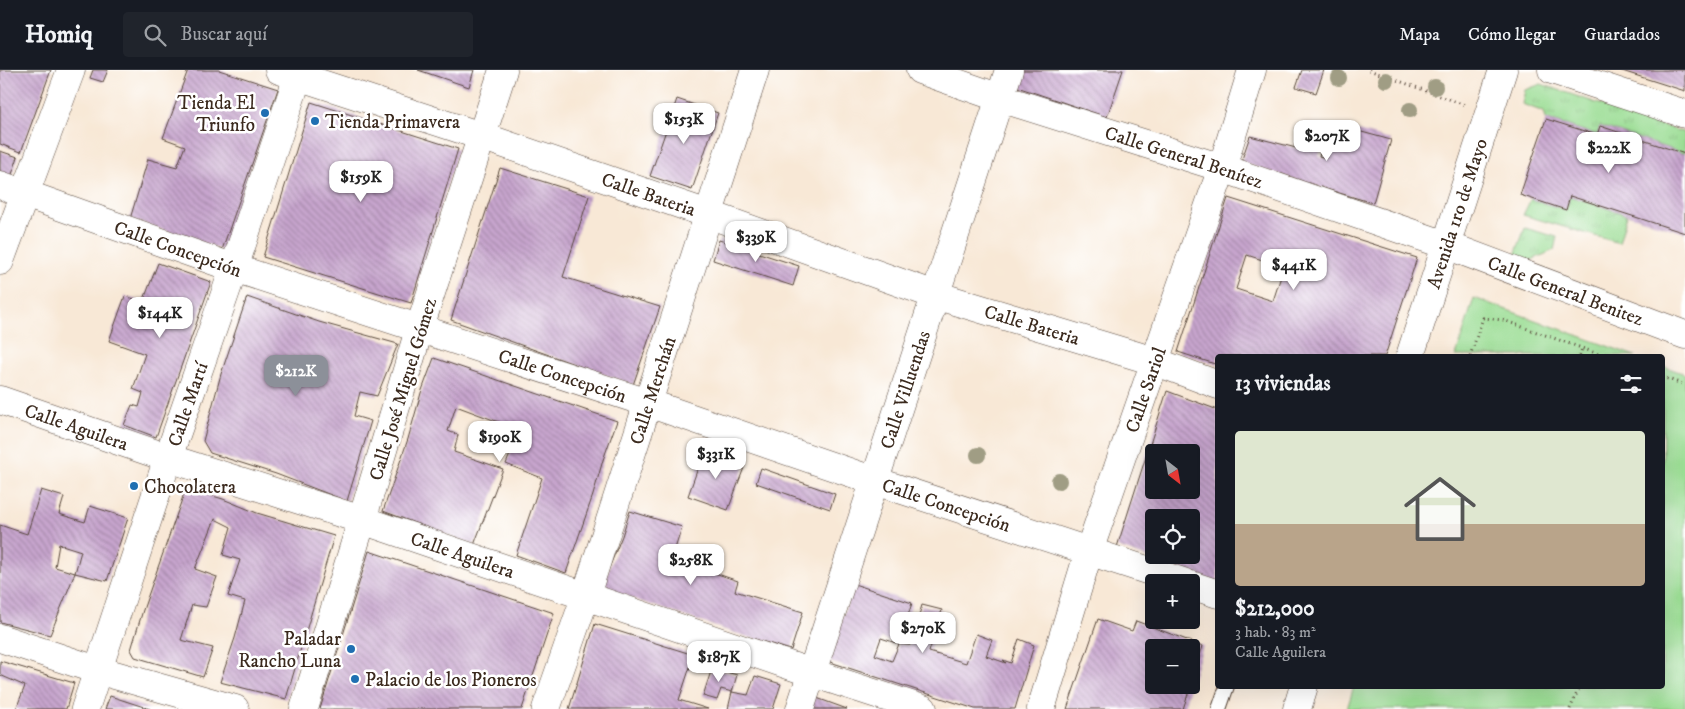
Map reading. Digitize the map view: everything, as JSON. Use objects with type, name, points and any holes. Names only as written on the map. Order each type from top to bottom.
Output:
[{"type":"street","points":[[0,261],[12,190],[71,70]]},
{"type":"street","name":"Calle José Miguel Gómez","points":[[304,709],[419,330],[503,70]]},
{"type":"street","name":"Calle Merchán","points":[[546,709],[586,595],[755,70]]},
{"type":"street","name":"Calle General Benítez","points":[[920,70],[1000,98],[1222,168],[1446,246]]},
{"type":"street","name":"Calle Villuendas","points":[[800,709],[1009,70]]},
{"type":"street","name":"Calle Sariol","points":[[1041,709],[1089,551],[1222,168],[1252,70]]},
{"type":"street","name":"Avenida 1ro de Mayo","points":[[1411,354],[1503,70]]},
{"type":"street","points":[[1552,70],[1685,114]]},
{"type":"street","name":"Calle Bateria","points":[[292,72],[708,214],[935,295],[1154,362],[1215,384]]},
{"type":"street","name":"Calle Martí","points":[[85,709],[168,458],[234,268],[292,72]]},
{"type":"street","name":"Calle Concepción","points":[[12,190],[234,268],[419,330],[648,403],[874,481],[1159,574]]},
{"type":"street","name":"Calle General Benitez","points":[[1446,246],[1685,335]]},
{"type":"street","name":"Calle Aguilera","points":[[0,400],[168,458],[362,520],[923,709]]},
{"type":"street","points":[[1200,588],[1215,593]]},
{"type":"street","points":[[0,638],[97,670],[235,709]]},
{"type":"street","points":[[1297,709],[1303,689]]},
{"type":"lane","points":[[1219,709],[1226,689]]},
{"type":"path","points":[[1369,70],[1489,114]]},
{"type":"path","points":[[1471,354],[1483,318],[1503,320],[1598,354]]},
{"type":"path","points":[[1580,354],[1582,348]]},
{"type":"path","points":[[1665,378],[1685,386]]},
{"type":"path","points":[[1570,709],[1579,689]]},
{"type":"green space","points":[[1541,84],[1685,133],[1685,154],[1600,126],[1597,135],[1546,119],[1544,112],[1522,104],[1525,90]]},
{"type":"green space","points":[[1570,196],[1627,215],[1619,243],[1523,215],[1531,199],[1566,210]]},
{"type":"green space","points":[[1525,228],[1557,237],[1554,250],[1525,263],[1514,258]]},
{"type":"green space","points":[[1474,298],[1629,354],[1457,354]]},
{"type":"green space","points":[[1665,367],[1685,374],[1685,709],[1347,709],[1353,689],[1665,689]]},
{"type":"building","points":[[0,70],[51,70],[21,152],[0,144]]},
{"type":"building","points":[[93,70],[108,70],[103,82],[90,78]]},
{"type":"building","points":[[188,70],[219,70],[278,89],[222,250],[130,219],[148,159],[177,167],[185,146],[163,138]]},
{"type":"building","points":[[418,70],[474,70],[469,87]]},
{"type":"building","points":[[1020,70],[1123,70],[1107,117],[1014,86]]},
{"type":"building","points":[[1302,70],[1324,70],[1316,93],[1296,87]]},
{"type":"building","points":[[1619,70],[1685,70],[1685,91]]},
{"type":"building","points":[[677,99],[718,113],[692,190],[650,176]]},
{"type":"building","points":[[311,102],[458,149],[411,303],[263,257]]},
{"type":"building","points":[[1546,119],[1597,135],[1600,126],[1685,154],[1685,233],[1570,196],[1566,210],[1520,195]]},
{"type":"building","points":[[1336,125],[1391,140],[1373,203],[1241,162],[1250,136],[1300,149],[1302,142],[1322,148],[1319,156],[1326,158]]},
{"type":"building","points":[[0,151],[18,157],[10,180],[0,177]]},
{"type":"building","points":[[500,168],[589,196],[563,277],[660,307],[633,385],[451,320]]},
{"type":"building","points":[[1228,198],[1417,258],[1386,354],[1215,354],[1215,364],[1178,352]],"holes":[[[1247,255],[1284,267],[1273,301],[1236,289]]]},
{"type":"building","points":[[719,240],[799,266],[793,286],[713,260]]},
{"type":"building","points":[[158,263],[211,282],[156,437],[124,425],[132,405],[139,407],[143,393],[133,389],[145,354],[109,341],[125,296],[143,302]]},
{"type":"building","points":[[247,297],[319,322],[398,344],[377,396],[360,392],[354,416],[371,421],[347,501],[276,474],[210,453],[203,441],[221,374]]},
{"type":"building","points":[[434,358],[617,421],[566,573],[516,555],[542,478],[506,464],[520,430],[456,406],[448,431],[458,435],[454,452],[503,469],[474,545],[383,511]]},
{"type":"building","points":[[1167,391],[1215,409],[1215,582],[1200,577],[1200,574],[1193,574],[1165,564],[1200,564],[1200,509],[1145,509],[1145,557],[1117,547],[1145,460],[1145,499],[1200,499],[1200,444],[1150,444]]},
{"type":"building","points":[[704,451],[745,465],[728,510],[688,496]]},
{"type":"building","points":[[761,468],[835,494],[830,509],[756,483]]},
{"type":"building","points":[[186,488],[223,499],[257,513],[334,536],[286,699],[220,682],[245,601],[228,596],[240,560],[223,555],[231,527],[215,519],[195,569],[217,577],[206,607],[192,605],[181,640],[213,648],[203,677],[135,657],[131,650]]},
{"type":"building","points":[[41,490],[64,497],[59,514],[85,522],[90,506],[128,518],[107,581],[75,573],[50,635],[0,622],[0,525],[27,534]],"holes":[[[59,544],[81,551],[75,573],[55,567]]]},
{"type":"building","points":[[630,511],[682,527],[674,552],[670,551],[668,557],[738,581],[735,591],[803,612],[791,650],[601,588]]},
{"type":"building","points":[[369,551],[554,613],[522,709],[320,709]]},
{"type":"building","points":[[854,584],[912,603],[899,644],[910,645],[922,605],[942,610],[929,652],[966,663],[976,634],[992,640],[986,656],[1011,663],[1019,639],[1034,645],[1015,709],[975,709],[827,661]],"holes":[[[881,638],[899,644],[892,661],[875,655]]]},
{"type":"building","points":[[1098,619],[1132,631],[1136,621],[1145,624],[1145,629],[1157,629],[1184,639],[1145,639],[1145,694],[1188,694],[1183,709],[1067,709]]},
{"type":"building","points":[[595,624],[694,655],[679,700],[708,709],[569,709]]},
{"type":"building","points":[[1200,645],[1203,646],[1200,656]]},
{"type":"building","points":[[0,661],[74,683],[66,709],[16,709],[25,686],[0,675]]},
{"type":"building","points":[[712,668],[737,675],[732,692],[721,689],[717,700],[703,696]]},
{"type":"building","points":[[755,676],[781,684],[773,709],[728,709],[732,692],[748,695]]},
{"type":"building","points":[[110,696],[150,709],[105,709]]},
{"type":"building","points":[[814,697],[847,709],[810,709]]},
{"type":"place","name":"Tienda El Triunfo","points":[[265,113]]},
{"type":"place","name":"Tienda Primavera","points":[[315,121]]},
{"type":"place","name":"Chocolatera","points":[[134,486]]},
{"type":"place","name":"Paladar Rancho Luna","points":[[351,649]]},
{"type":"place","name":"Palacio de los Pioneros","points":[[355,679]]}]
